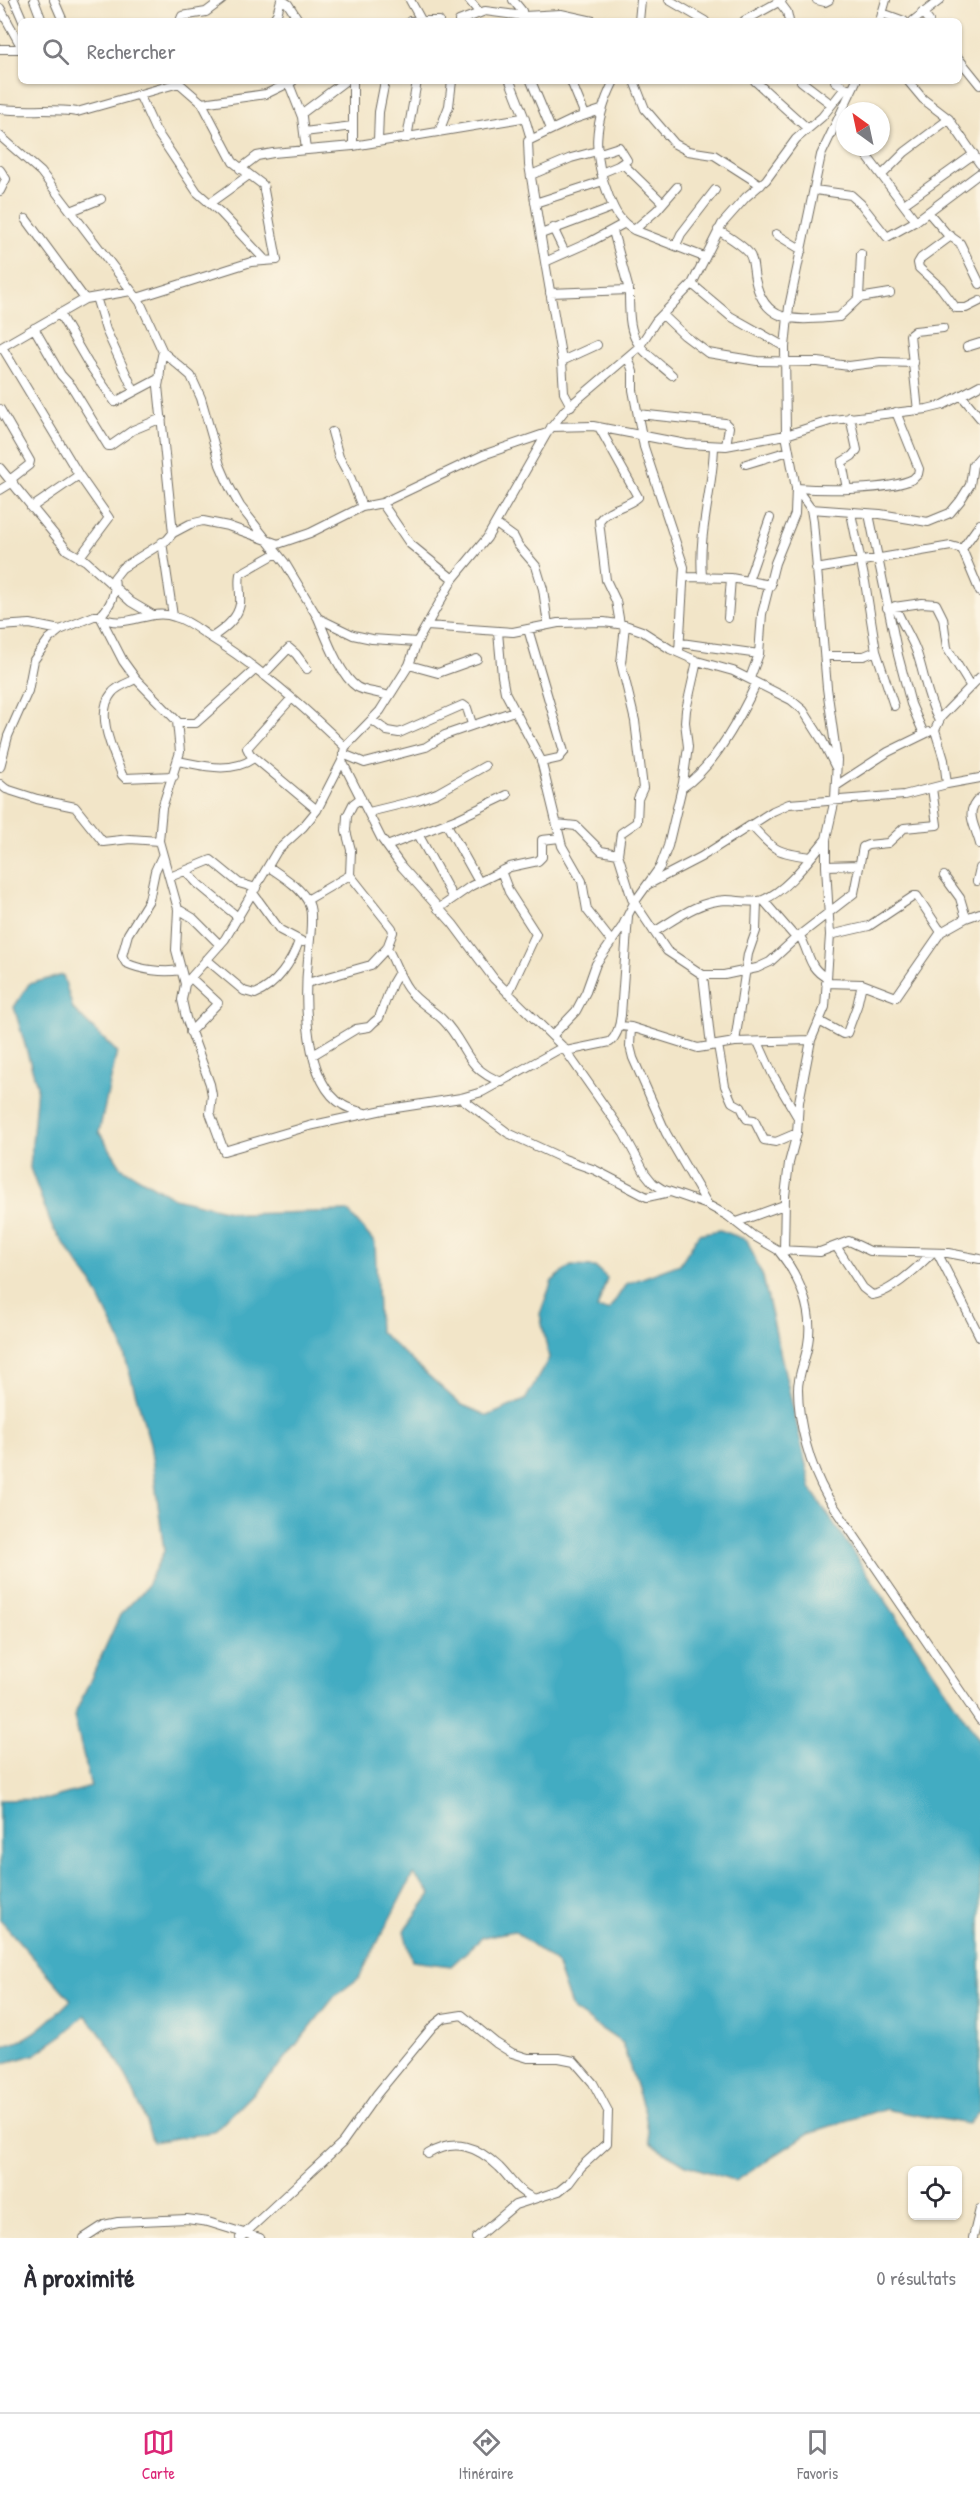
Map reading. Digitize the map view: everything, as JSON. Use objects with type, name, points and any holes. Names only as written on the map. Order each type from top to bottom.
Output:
[{"type":"street","points":[[14,0],[22,18]]},
{"type":"street","points":[[34,0],[41,18]]},
{"type":"street","points":[[54,0],[62,18]]},
{"type":"street","points":[[181,18],[206,12],[222,0]]},
{"type":"street","points":[[275,18],[282,0],[288,4],[297,18]]},
{"type":"street","points":[[410,0],[420,18]]},
{"type":"street","points":[[469,0],[479,12]]},
{"type":"street","points":[[513,0],[521,8],[523,18]]},
{"type":"street","points":[[639,18],[641,0]]},
{"type":"street","points":[[669,0],[700,18]]},
{"type":"street","points":[[749,18],[780,0],[788,18]]},
{"type":"street","points":[[817,0],[825,2],[829,0]]},
{"type":"street","points":[[881,17],[886,0]]},
{"type":"street","points":[[924,7],[940,0]]},
{"type":"street","points":[[0,8],[18,41]]},
{"type":"street","points":[[466,18],[479,12],[517,18]]},
{"type":"street","points":[[527,18],[544,14],[571,18]]},
{"type":"street","points":[[0,49],[18,47]]},
{"type":"street","points":[[962,63],[980,85]]},
{"type":"street","points":[[0,109],[20,111],[63,109],[77,112],[172,84]]},
{"type":"street","points":[[79,558],[109,520],[1,348],[59,312],[85,299],[134,295],[244,264],[278,260],[263,185],[240,168],[228,153],[202,103],[183,84]]},
{"type":"street","points":[[202,103],[255,97],[286,84]]},
{"type":"street","points":[[292,84],[301,114],[306,150]]},
{"type":"street","points":[[301,114],[341,84]]},
{"type":"street","points":[[353,84],[353,146]]},
{"type":"street","points":[[378,141],[379,112],[384,84]]},
{"type":"street","points":[[407,138],[416,84]]},
{"type":"street","points":[[439,132],[450,103],[452,84]]},
{"type":"street","points":[[511,84],[531,139]]},
{"type":"street","points":[[532,84],[551,129]]},
{"type":"street","points":[[572,84],[585,115]]},
{"type":"street","points":[[613,84],[601,110],[596,134],[602,177],[613,207],[623,224],[704,257]]},
{"type":"street","points":[[635,84],[645,109],[675,144],[688,151],[714,155],[761,185]]},
{"type":"street","points":[[758,84],[807,128]]},
{"type":"street","points":[[805,84],[831,104]]},
{"type":"street","points":[[840,84],[848,89]]},
{"type":"street","points":[[628,916],[620,1026],[610,1042],[565,1049],[482,1092],[461,1098],[366,1113],[309,1126],[224,1151],[210,1113],[212,1095],[210,1084],[190,1032],[182,1000],[188,981],[220,945],[281,846],[303,827],[317,810],[344,754],[372,720],[409,665],[417,642],[453,579],[480,549],[549,430],[571,406],[639,347],[654,323],[692,284],[718,230],[746,196],[761,185],[796,139],[822,117],[831,104],[853,84]]},
{"type":"street","points":[[910,84],[923,99],[949,119],[980,164]]},
{"type":"street","points":[[844,102],[848,89]]},
{"type":"street","points":[[139,94],[155,129],[197,192],[265,260]]},
{"type":"street","points":[[571,406],[564,393],[562,361],[535,203],[528,141],[551,129],[601,110]]},
{"type":"street","points":[[240,168],[257,156],[289,150],[353,146],[525,119]]},
{"type":"street","points":[[882,175],[910,148],[949,119]]},
{"type":"street","points":[[682,788],[694,778],[726,738],[744,708],[759,654],[762,614],[779,552],[795,514],[796,488],[786,435],[785,347],[821,155],[836,125]]},
{"type":"street","points":[[304,132],[353,126]]},
{"type":"street","points":[[0,136],[41,172],[134,295],[163,352],[186,369],[194,382],[208,418],[225,478],[240,506],[285,563],[318,618],[340,666],[350,681],[358,688],[388,696]]},
{"type":"street","points":[[531,175],[571,158],[620,147],[627,160],[602,177],[535,203]]},
{"type":"street","points":[[904,204],[974,154]]},
{"type":"street","points":[[867,156],[916,221]]},
{"type":"street","points":[[623,164],[663,203]]},
{"type":"street","points":[[0,170],[6,179],[0,191]]},
{"type":"street","points":[[815,190],[851,195],[861,204],[886,237],[916,221],[980,173]]},
{"type":"street","points":[[210,203],[249,175]]},
{"type":"street","points":[[634,230],[677,187]]},
{"type":"street","points":[[676,245],[681,234],[716,190]]},
{"type":"street","points":[[71,211],[101,199]]},
{"type":"street","points":[[541,234],[613,207]]},
{"type":"street","points":[[928,212],[960,243],[980,284]]},
{"type":"street","points":[[26,219],[85,299]]},
{"type":"street","points":[[545,262],[613,231],[623,224]]},
{"type":"street","points":[[553,228],[565,253]]},
{"type":"street","points":[[718,230],[748,253],[764,305],[774,314],[789,318],[839,317],[859,298],[890,293]]},
{"type":"street","points":[[613,231],[629,290],[629,322],[639,347],[672,375]]},
{"type":"street","points":[[776,234],[802,250]]},
{"type":"street","points":[[951,236],[921,258],[918,263],[919,268],[941,288],[956,308],[966,308],[980,302]]},
{"type":"street","points":[[859,298],[861,254]]},
{"type":"street","points":[[692,284],[736,321],[785,347]]},
{"type":"street","points":[[550,293],[629,290]]},
{"type":"street","points":[[96,297],[106,330],[134,391]]},
{"type":"street","points":[[59,312],[88,363],[114,402],[160,378]]},
{"type":"street","points":[[663,315],[704,352],[757,361],[818,362],[849,366],[881,362],[914,363]]},
{"type":"street","points":[[33,328],[109,446],[133,430],[162,418]]},
{"type":"street","points":[[918,411],[912,332],[944,328]]},
{"type":"street","points":[[967,347],[980,343]]},
{"type":"street","points":[[562,361],[597,345]]},
{"type":"street","points":[[163,352],[159,366],[158,386],[173,533]]},
{"type":"street","points":[[628,357],[641,434],[650,470],[684,567],[679,652]]},
{"type":"street","points":[[100,616],[105,612],[116,588],[114,578],[122,568],[190,524],[203,521],[228,526],[276,544],[310,533],[362,507],[382,502],[483,455],[549,430],[599,427],[671,441],[726,446],[786,435],[833,420],[918,411],[943,405],[980,385]]},
{"type":"street","points":[[961,395],[980,418]]},
{"type":"street","points":[[0,409],[30,461],[29,465],[0,490]]},
{"type":"street","points":[[796,488],[847,489],[908,482],[918,474],[919,469],[896,412]]},
{"type":"street","points":[[638,414],[725,423],[729,427],[726,446]]},
{"type":"street","points":[[847,489],[842,462],[857,450],[850,417]]},
{"type":"street","points":[[599,427],[638,497],[608,512],[599,521],[606,580],[622,624],[621,663],[635,721],[643,788],[639,799],[637,822],[621,833],[618,854],[634,903],[673,957],[703,975],[719,976],[764,966],[830,910],[854,893],[863,847],[868,844],[888,843],[904,828],[937,825],[932,789]]},
{"type":"street","points":[[332,432],[339,457],[362,507]]},
{"type":"street","points":[[702,576],[702,532],[711,486],[714,446]]},
{"type":"street","points":[[746,464],[789,451]]},
{"type":"street","points":[[811,508],[928,522],[942,518],[950,513],[970,485],[973,465],[980,457]]},
{"type":"street","points":[[0,468],[12,480],[31,508],[61,544],[86,561],[131,602],[153,615]]},
{"type":"street","points":[[31,508],[79,475]]},
{"type":"street","points":[[796,488],[811,508],[828,696],[837,753],[835,799],[826,839],[830,934],[825,1007],[811,1041],[797,1116],[797,1133],[789,1163],[781,1250],[800,1284],[809,1323],[808,1345],[798,1391],[814,1474],[826,1496],[980,1720]]},
{"type":"street","points":[[382,502],[410,544],[453,579]]},
{"type":"street","points":[[851,513],[876,651],[894,706]]},
{"type":"street","points":[[869,514],[911,704],[924,734]]},
{"type":"street","points":[[748,580],[770,518]]},
{"type":"street","points":[[496,524],[514,537],[536,566],[543,589],[548,625]]},
{"type":"street","points":[[962,549],[980,524]]},
{"type":"street","points":[[162,542],[173,616]]},
{"type":"street","points":[[816,568],[879,559],[943,546],[962,549]]},
{"type":"street","points":[[962,549],[980,592]]},
{"type":"street","points":[[212,637],[229,623],[237,610],[240,574],[277,553]]},
{"type":"street","points":[[685,577],[730,578],[771,585]]},
{"type":"street","points":[[728,618],[730,578]]},
{"type":"street","points":[[891,607],[936,604],[944,618],[946,648],[971,687]]},
{"type":"street","points":[[891,607],[917,653],[923,682],[939,721]]},
{"type":"street","points":[[0,767],[8,736],[28,691],[34,660],[49,639],[60,630],[94,616],[122,623],[153,615],[173,616],[212,637],[241,655],[291,699],[344,754],[365,764],[426,747],[438,738],[472,724],[514,711]]},
{"type":"street","points":[[100,616],[123,661],[136,680],[178,723],[181,743],[174,776],[162,808],[159,840],[178,909],[175,943],[180,970],[188,981],[218,1003],[190,1032]]},
{"type":"street","points":[[318,618],[353,635],[372,639],[417,642]]},
{"type":"street","points":[[427,626],[498,632],[548,625],[604,622],[622,624],[648,633],[697,661],[733,671],[791,700],[802,710],[822,740],[836,769]]},
{"type":"street","points":[[0,626],[30,624],[60,630]]},
{"type":"street","points":[[528,629],[564,753],[559,758],[542,762]]},
{"type":"street","points":[[498,632],[503,684],[514,711],[542,762],[563,850],[582,881],[587,910],[612,942]]},
{"type":"street","points":[[681,643],[759,654]]},
{"type":"street","points":[[178,723],[196,723],[289,648],[307,669]]},
{"type":"street","points":[[825,656],[864,656],[876,651]]},
{"type":"street","points":[[409,665],[438,673],[477,659]]},
{"type":"street","points":[[552,1036],[576,1011],[586,992],[596,963],[660,867],[668,846],[682,788],[688,747],[686,710],[697,661]]},
{"type":"street","points":[[946,784],[944,760],[935,730],[939,721],[980,677]]},
{"type":"street","points":[[136,680],[117,688],[105,705],[108,732],[122,775],[125,778],[174,776]]},
{"type":"street","points":[[291,699],[248,743],[248,751],[317,810]]},
{"type":"street","points":[[372,720],[387,731],[399,733],[463,705],[467,708],[472,724]]},
{"type":"street","points":[[836,786],[888,752],[935,730]]},
{"type":"street","points":[[344,754],[361,798],[387,846],[453,924],[494,979],[565,1049],[624,1134],[647,1176],[662,1189],[708,1205],[737,1222],[759,1240],[781,1250],[820,1252],[849,1241],[870,1251],[965,1255],[980,1259]]},
{"type":"street","points":[[178,761],[228,768],[244,764],[254,758]]},
{"type":"street","points":[[369,812],[431,795],[485,766]]},
{"type":"street","points":[[649,884],[701,857],[773,811],[789,804],[904,795],[980,778]]},
{"type":"street","points":[[0,784],[6,789],[37,799],[75,807],[103,842],[130,839],[159,840]]},
{"type":"street","points":[[387,846],[446,824],[507,795]]},
{"type":"street","points":[[307,983],[371,965],[387,948],[393,932],[350,875],[351,850],[346,831],[348,816],[353,804],[361,798]]},
{"type":"street","points":[[980,798],[971,806],[970,811],[979,833],[980,844]]},
{"type":"street","points":[[446,824],[479,882]]},
{"type":"street","points":[[557,824],[576,826],[601,851],[618,854]]},
{"type":"street","points":[[752,826],[765,841],[782,853],[811,857]]},
{"type":"street","points":[[418,834],[453,898]]},
{"type":"street","points":[[438,909],[479,882],[501,871],[516,864],[538,861],[542,857],[542,840],[560,838]]},
{"type":"street","points":[[654,932],[699,905],[727,900],[760,901],[790,880],[826,839]]},
{"type":"street","points":[[162,856],[155,871],[149,900],[128,934],[122,956],[126,963],[140,968],[180,970]]},
{"type":"street","points":[[170,877],[214,861],[239,883],[254,891],[280,930],[309,944]]},
{"type":"street","points":[[826,866],[859,865]]},
{"type":"street","points":[[269,867],[288,881],[307,900],[311,911],[307,1029],[313,1055],[327,1090],[343,1105],[366,1113]]},
{"type":"street","points":[[978,881],[980,868]]},
{"type":"street","points":[[186,871],[238,918]]},
{"type":"street","points":[[501,871],[509,892],[536,934],[508,994]]},
{"type":"street","points":[[307,900],[350,875]]},
{"type":"street","points":[[944,876],[960,898],[966,918]]},
{"type":"street","points":[[830,934],[869,926],[914,896],[917,896],[941,932]]},
{"type":"street","points":[[760,901],[798,937],[812,968],[826,981],[862,984],[896,997],[941,932],[980,913]]},
{"type":"street","points":[[735,1042],[748,954],[756,931],[760,901]]},
{"type":"street","points":[[178,909],[193,918],[220,945]]},
{"type":"street","points":[[206,959],[244,991],[255,994],[261,992],[289,965],[299,941]]},
{"type":"street","points":[[387,948],[415,998],[443,1020],[454,1033],[469,1060],[480,1070],[502,1082]]},
{"type":"street","points":[[313,1055],[356,1029],[369,1026],[377,1019],[399,972]]},
{"type":"street","points":[[703,975],[715,1046],[725,1086],[732,1102],[741,1107],[747,1119],[754,1120],[764,1140],[776,1142],[797,1133]]},
{"type":"street","points":[[819,1021],[843,1034],[847,1033],[862,984]]},
{"type":"street","points":[[620,1026],[631,1027],[691,1047],[702,1048],[735,1042],[811,1041]]},
{"type":"street","points":[[631,1027],[630,1046],[633,1058],[671,1142],[708,1205]]},
{"type":"street","points":[[758,1042],[773,1075],[797,1116]]},
{"type":"street","points":[[461,1098],[508,1133],[549,1153],[596,1170],[646,1197],[670,1192]]},
{"type":"street","points":[[737,1222],[784,1205]]},
{"type":"street","points":[[837,1246],[863,1288],[872,1295],[882,1292],[934,1254]]},
{"type":"street","points":[[934,1254],[980,1337]]},
{"type":"street","points":[[242,2236],[342,2143],[377,2094],[433,2026],[442,2018],[462,2015],[512,2053],[528,2058],[559,2058],[574,2061],[593,2083],[608,2111],[606,2144],[581,2167],[569,2183],[559,2191],[515,2205],[476,2238]]},
{"type":"street","points":[[428,2154],[450,2144],[468,2148],[483,2155],[499,2168],[520,2193],[533,2199]]},
{"type":"street","points":[[972,2238],[980,2209]]},
{"type":"street","points":[[84,2238],[104,2225],[143,2220],[187,2219],[208,2222],[242,2236],[260,2238]]},
{"type":"water","points":[[63,975],[73,1009],[117,1052],[99,1132],[122,1168],[174,1198],[242,1214],[348,1211],[375,1243],[379,1331],[460,1404],[488,1416],[525,1400],[549,1358],[540,1314],[552,1281],[571,1266],[595,1267],[607,1278],[597,1309],[609,1310],[626,1284],[680,1264],[699,1234],[720,1230],[747,1240],[763,1277],[812,1491],[980,1741],[980,2110],[968,2124],[883,2109],[809,2133],[736,2181],[686,2165],[650,2143],[645,2113],[622,2043],[572,2009],[556,1963],[514,1931],[483,1937],[451,1966],[412,1961],[404,1931],[431,1894],[413,1874],[359,1978],[335,1996],[277,2069],[214,2132],[153,2142],[141,2108],[117,2059],[85,2015],[63,2035],[34,2055],[0,2064],[0,2046],[21,2041],[30,2036],[71,2000],[0,1920],[0,1800],[48,1799],[91,1787],[74,1716],[120,1615],[145,1589],[164,1551],[150,1443],[120,1340],[92,1283],[52,1227],[30,1168],[37,1086],[14,1007],[29,984]]}]
